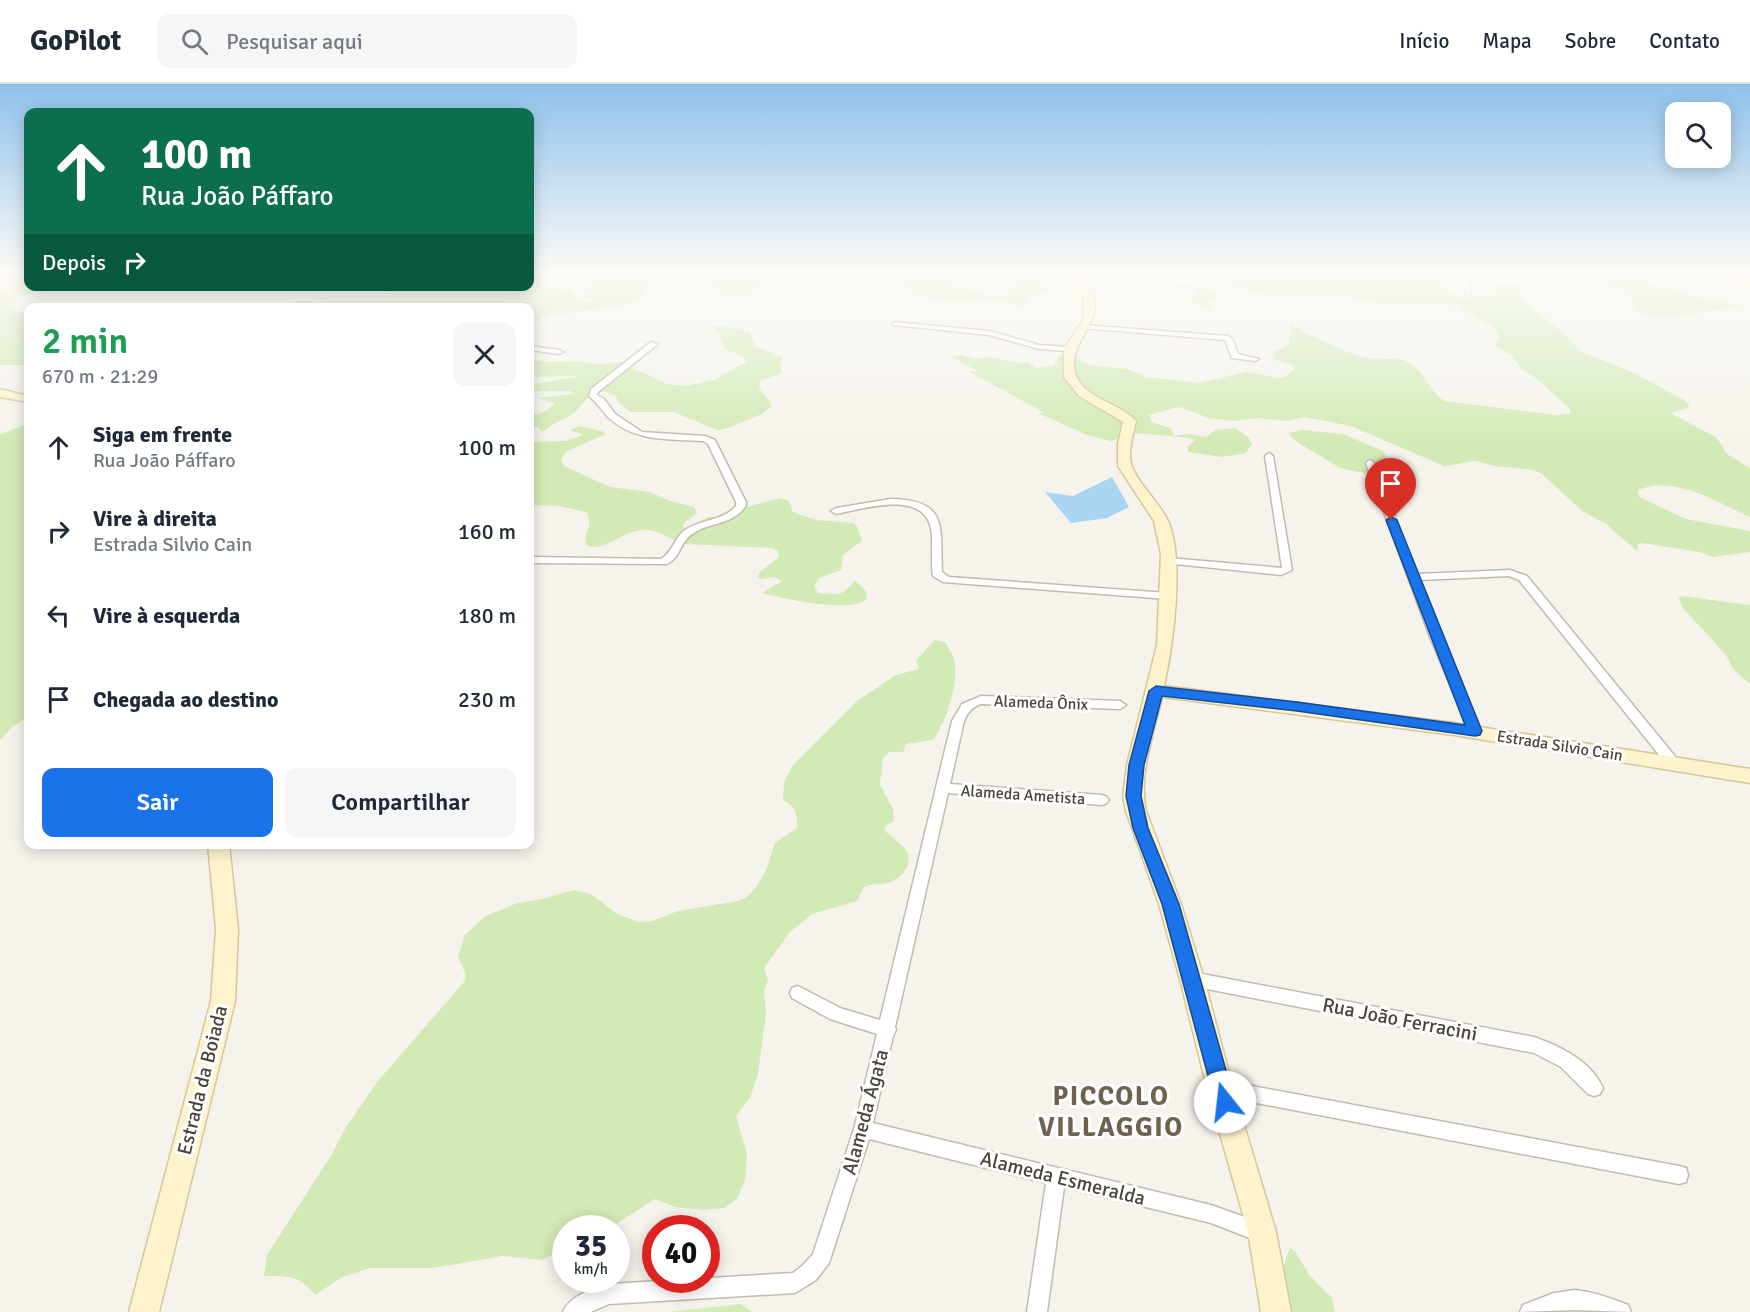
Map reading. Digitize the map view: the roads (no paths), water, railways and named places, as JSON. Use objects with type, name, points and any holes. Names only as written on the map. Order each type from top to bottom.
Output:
[{"type":"street","points":[[960,330],[988,333],[1069,351]]},
{"type":"street","points":[[1081,330],[1069,351],[1070,377],[1093,400],[1130,421],[1124,444],[1125,466],[1144,491],[1165,529],[1169,561],[1165,645],[1137,765],[1133,796],[1141,828],[1170,904],[1192,979],[1220,1088],[1262,1232],[1276,1312]]},
{"type":"street","points":[[1127,330],[1228,338],[1235,356],[1255,359]]},
{"type":"street","points":[[534,560],[663,562],[672,556],[682,538],[690,531],[730,516],[741,507],[741,502],[712,442],[698,438],[640,435],[612,416],[601,401],[593,396],[594,391],[654,344]]},
{"type":"street","points":[[534,349],[559,352]]},
{"type":"street","points":[[0,393],[24,398]]},
{"type":"street","points":[[1169,561],[1281,572],[1287,570],[1269,456]]},
{"type":"street","points":[[1370,463],[1475,731]]},
{"type":"street","points":[[836,511],[908,502],[924,506],[935,522],[938,576],[947,579],[1168,596]]},
{"type":"street","points":[[1413,577],[1502,573],[1518,575],[1673,763]]},
{"type":"street","name":"Estrada Silvio Cain","points":[[1156,691],[1297,706],[1475,731],[1750,776]]},
{"type":"street","name":"Alameda Ônix","points":[[964,708],[981,700],[1120,705]]},
{"type":"street","name":"Alameda Ágata","points":[[573,1312],[593,1299],[609,1294],[795,1283],[807,1277],[818,1265],[825,1250],[863,1129],[945,788],[958,721],[964,708]]},
{"type":"street","name":"Alameda Ametista","points":[[945,788],[1102,800]]},
{"type":"street","name":"Estrada da Boiada","points":[[144,1312],[223,1000],[227,929],[219,849]]},
{"type":"street","name":"Rua João Ferracini","points":[[1192,979],[1534,1045],[1551,1050],[1569,1062],[1594,1088]]},
{"type":"street","points":[[798,993],[836,1014],[888,1030]]},
{"type":"street","points":[[1220,1088],[1679,1174]]},
{"type":"street","name":"Alameda Esmeralda","points":[[863,1129],[1211,1214],[1262,1232]]},
{"type":"street","points":[[1037,1312],[1056,1177]]},
{"type":"street","points":[[1530,1312],[1564,1299],[1582,1299],[1621,1312]]},
{"type":"water","points":[[1112,477],[1129,507],[1107,518],[1071,523],[1045,492],[1073,496]]},
{"type":"district","name":"PICCOLO VILLAGGIO","points":[[1111,1112]]}]
